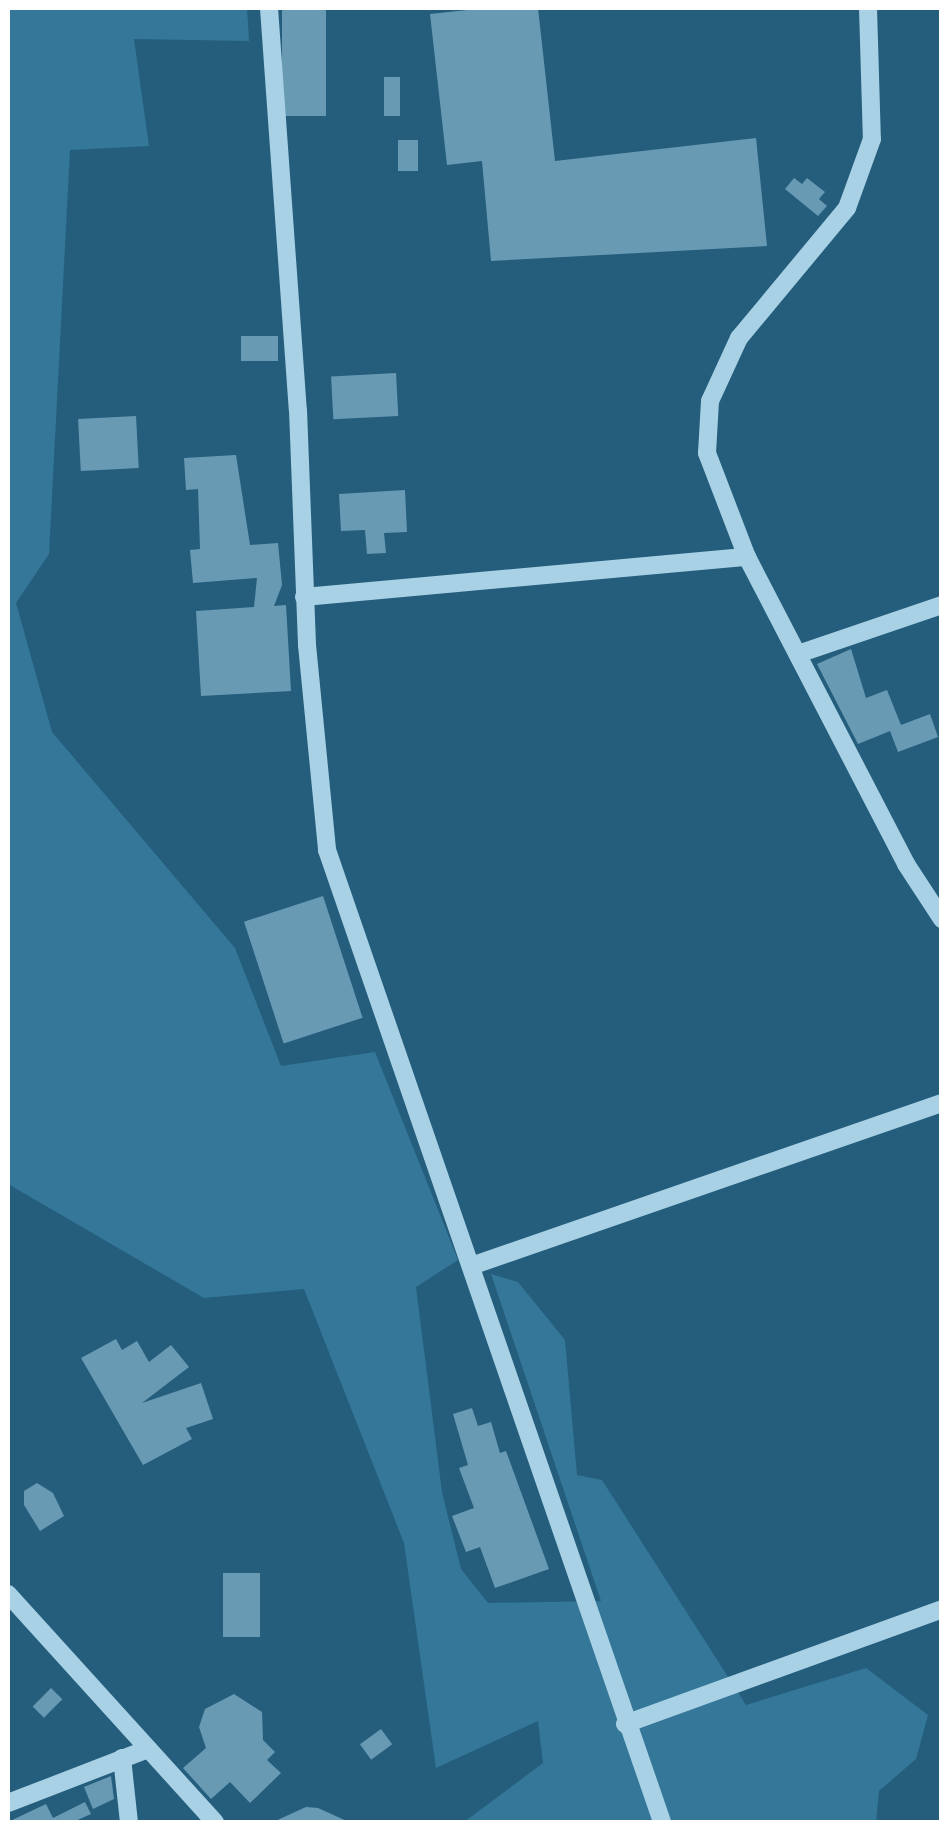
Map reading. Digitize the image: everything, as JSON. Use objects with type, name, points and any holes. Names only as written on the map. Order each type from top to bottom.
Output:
[{"type":"street","points":[[268,8],[298,410],[304,598],[327,850],[474,1265],[662,1822]]},
{"type":"street","points":[[868,8],[872,138],[846,208],[739,338],[710,401],[708,453],[747,557],[942,919]]},
{"type":"street","points":[[304,598],[747,557]]},
{"type":"street","points":[[798,654],[942,605]]},
{"type":"street","points":[[474,1265],[942,1104]]},
{"type":"street","points":[[8,1594],[216,1822]]},
{"type":"street","points":[[626,1724],[942,1609]]},
{"type":"street","points":[[8,1803],[148,1749]]},
{"type":"street","points":[[122,1758],[130,1822]]},
{"type":"shaded area","points":[[8,8],[247,8],[249,41],[134,39],[149,146],[70,150],[49,554],[16,603],[52,732],[235,948],[281,1066],[375,1052],[458,1260],[416,1287],[442,1492],[461,1569],[488,1603],[601,1601],[491,1274],[518,1282],[565,1340],[577,1475],[602,1480],[746,1705],[866,1668],[928,1715],[916,1759],[879,1791],[876,1822],[464,1822],[543,1763],[538,1721],[436,1768],[404,1543],[304,1289],[204,1298],[8,1184]]},
{"type":"building","points":[[282,8],[326,8],[326,116],[282,116]]},
{"type":"building","points":[[538,8],[555,161],[756,138],[767,246],[491,261],[482,161],[447,165],[430,14]]},
{"type":"building","points":[[384,77],[400,77],[400,116],[384,116]]},
{"type":"building","points":[[398,140],[418,140],[418,171],[398,171]]},
{"type":"building","points":[[794,178],[802,184],[807,178],[825,192],[819,199],[827,206],[818,216],[785,189]]},
{"type":"building","points":[[241,336],[278,336],[278,361],[241,361]]},
{"type":"building","points":[[396,373],[398,416],[333,419],[331,376]]},
{"type":"building","points":[[136,416],[139,468],[81,471],[78,419]]},
{"type":"building","points":[[236,455],[250,545],[278,543],[282,585],[274,606],[286,605],[291,691],[201,696],[196,611],[254,607],[257,578],[193,583],[190,550],[200,549],[198,489],[186,490],[184,458]]},
{"type":"building","points":[[405,490],[407,532],[384,533],[386,553],[367,554],[365,530],[341,531],[339,494]]},
{"type":"building","points":[[851,649],[866,698],[887,690],[901,725],[930,714],[938,737],[898,752],[890,731],[858,744],[817,664]]},
{"type":"building","points":[[323,896],[363,1018],[284,1043],[244,922]]},
{"type":"building","points":[[116,1339],[122,1350],[137,1341],[149,1362],[171,1345],[189,1367],[142,1403],[201,1383],[213,1419],[186,1428],[192,1439],[143,1465],[81,1358]]},
{"type":"building","points":[[472,1408],[478,1426],[491,1422],[500,1453],[506,1451],[549,1569],[495,1588],[480,1547],[466,1552],[452,1516],[474,1508],[459,1468],[468,1465],[453,1414]]},
{"type":"building","points":[[37,1483],[53,1493],[64,1516],[40,1531],[24,1505],[24,1491]]},
{"type":"building","points":[[223,1573],[260,1573],[260,1637],[223,1637]]},
{"type":"building","points":[[51,1688],[62,1699],[44,1718],[33,1706]]},
{"type":"building","points":[[234,1694],[262,1712],[263,1740],[275,1752],[267,1760],[281,1773],[250,1803],[230,1782],[211,1799],[183,1768],[206,1748],[199,1727],[205,1709]]},
{"type":"building","points":[[381,1729],[392,1744],[371,1760],[360,1744]]},
{"type":"building","points":[[111,1776],[114,1799],[93,1809],[84,1787]]},
{"type":"building","points":[[85,1802],[91,1814],[73,1822],[8,1822],[46,1804],[53,1818]]},
{"type":"building","points":[[306,1807],[318,1808],[349,1822],[273,1822]]}]
